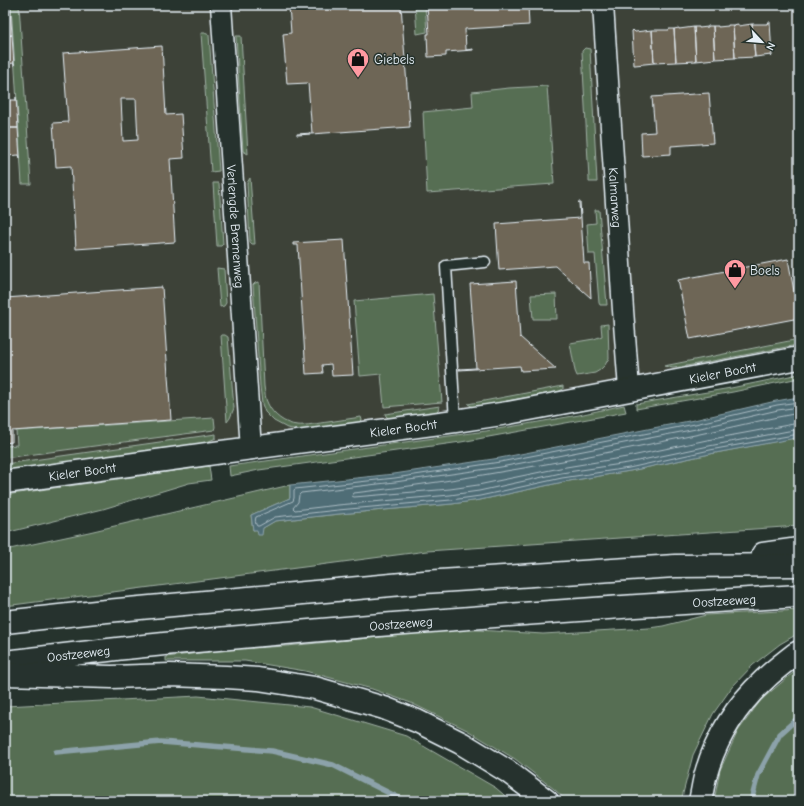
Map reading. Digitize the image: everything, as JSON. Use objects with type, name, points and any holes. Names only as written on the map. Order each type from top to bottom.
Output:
[{"type":"main road","name":"Kieler Bocht","points":[[5,482],[508,413],[799,358]]},
{"type":"main road","points":[[675,566],[799,549]]},
{"type":"main road","points":[[5,622],[96,612],[424,582],[675,566],[799,565]]},
{"type":"main road","name":"Oostzeeweg","points":[[5,662],[162,644],[405,623],[561,611],[799,596]]},
{"type":"main road","points":[[700,801],[705,776],[726,727],[736,710],[765,678],[799,652]]},
{"type":"main road","points":[[5,674],[112,677],[170,675],[226,677],[258,679],[315,688],[384,708],[423,724],[461,743],[507,770],[547,801]]},
{"type":"street","name":"Verlengde Bremenweg","points":[[221,5],[251,449]]},
{"type":"street","name":"Kalmarweg","points":[[603,5],[622,310],[629,389]]},
{"type":"lane","points":[[455,421],[446,266],[484,262]]},
{"type":"shaded area","points":[[5,5],[799,5],[799,362],[5,490]]},
{"type":"green space","points":[[11,5],[19,5],[31,184],[22,184]]},
{"type":"green space","points":[[415,5],[425,5],[427,32],[417,34]]},
{"type":"green space","points":[[201,33],[209,35],[219,171],[211,172]]},
{"type":"green space","points":[[236,36],[241,36],[248,154],[243,151]]},
{"type":"green space","points":[[585,48],[590,49],[597,182],[589,182],[582,51]]},
{"type":"green space","points":[[547,86],[554,184],[427,193],[423,112],[473,107],[472,92]]},
{"type":"green space","points":[[250,178],[255,244],[250,242],[247,183]]},
{"type":"green space","points":[[213,183],[219,183],[223,244],[221,246],[217,246]]},
{"type":"green space","points":[[595,210],[599,210],[607,305],[600,305],[599,303],[595,254],[589,254],[587,224],[596,223]]},
{"type":"green space","points":[[217,268],[224,269],[226,303],[224,306],[220,307]]},
{"type":"green space","points":[[259,282],[264,386],[266,400],[270,408],[280,418],[293,424],[309,425],[361,417],[362,420],[358,424],[299,430],[287,428],[274,421],[265,412],[262,404],[260,386],[253,285]]},
{"type":"green space","points":[[433,294],[442,402],[384,407],[381,374],[360,376],[354,301]]},
{"type":"green space","points":[[556,294],[557,319],[533,319],[531,295]]},
{"type":"green space","points":[[608,324],[609,358],[605,365],[595,373],[577,376],[570,343],[594,339],[602,336],[601,325]]},
{"type":"green space","points":[[221,335],[228,337],[234,408],[227,422]]},
{"type":"green space","points":[[799,339],[799,345],[681,367],[673,368],[664,366]]},
{"type":"green space","points":[[799,374],[799,378],[733,392],[636,409],[636,404],[731,388]]},
{"type":"green space","points":[[563,386],[563,389],[558,392],[473,407],[468,404]]},
{"type":"green space","points":[[624,405],[626,412],[461,442],[259,470],[230,476],[229,466],[486,431],[579,415]]},
{"type":"green space","points":[[440,406],[436,412],[388,418],[385,414]]},
{"type":"green space","points":[[214,418],[214,430],[5,458],[5,446],[17,445],[16,431]]},
{"type":"green space","points":[[216,434],[216,438],[200,445],[5,471],[5,464]]},
{"type":"green space","points":[[799,437],[799,526],[427,551],[5,606],[5,550],[290,485],[290,498],[251,515],[253,530],[263,528],[275,521],[480,500],[563,482],[630,471]]},
{"type":"green space","points":[[209,466],[211,480],[189,483],[103,509],[5,533],[5,495]]},
{"type":"green space","points":[[799,610],[799,633],[780,644],[753,665],[732,687],[713,714],[693,755],[681,801],[567,801],[515,759],[467,730],[411,703],[372,689],[305,671],[245,661],[166,661],[166,657],[232,649],[287,646],[461,629],[543,634],[649,628],[706,615]]},
{"type":"green space","points":[[799,669],[799,801],[714,801],[720,770],[738,731],[761,700]]},
{"type":"green space","points":[[198,696],[310,707],[406,736],[496,788],[511,801],[5,801],[5,706]]},
{"type":"water","points":[[799,397],[799,437],[796,438],[630,471],[563,482],[480,500],[275,521],[263,528],[262,535],[258,535],[257,530],[253,530],[251,515],[290,498],[290,485],[394,474],[500,458],[694,420]]},
{"type":"building","points":[[10,5],[12,35],[5,36],[5,8],[10,8]]},
{"type":"building","points":[[289,5],[401,5],[410,127],[297,135],[312,133],[308,83],[287,84],[283,34],[291,33]]},
{"type":"building","points":[[427,5],[528,5],[529,25],[465,29],[466,50],[473,50],[446,52],[446,56],[428,57],[427,34],[429,34]]},
{"type":"building","points":[[768,22],[770,22],[772,56],[755,57],[752,24],[767,24],[769,23]]},
{"type":"building","points":[[738,24],[738,26],[752,24],[755,57],[735,58],[733,25]]},
{"type":"building","points":[[733,25],[735,58],[715,59],[713,26],[718,27]]},
{"type":"building","points":[[713,26],[715,59],[696,61],[694,27],[699,28]]},
{"type":"building","points":[[694,27],[696,61],[676,62],[674,29]]},
{"type":"building","points":[[674,29],[676,62],[654,63],[652,30]]},
{"type":"building","points":[[633,30],[635,32],[652,30],[654,63],[634,65]]},
{"type":"building","points":[[12,35],[14,63],[5,64],[5,36]]},
{"type":"building","points":[[162,46],[166,115],[181,114],[184,158],[170,159],[175,242],[76,249],[71,166],[56,167],[53,123],[68,122],[63,53]],"holes":[[[121,99],[136,99],[138,140],[123,141]]]},
{"type":"building","points":[[709,93],[713,143],[671,146],[671,154],[642,156],[641,133],[655,132],[652,97]]},
{"type":"building","points":[[16,97],[18,128],[5,128],[5,100],[16,100]]},
{"type":"building","points":[[5,128],[18,128],[20,158],[19,155],[5,156]]},
{"type":"building","points":[[578,202],[580,202],[584,263],[589,263],[591,298],[555,266],[499,270],[496,224],[580,218]]},
{"type":"building","points":[[344,240],[353,375],[332,376],[331,364],[322,365],[323,373],[306,374],[298,245],[293,245],[293,243]]},
{"type":"building","points":[[788,259],[799,318],[690,339],[678,280]]},
{"type":"building","points":[[516,281],[520,337],[556,369],[521,371],[520,366],[459,370],[460,368],[476,368],[470,284]]},
{"type":"building","points":[[162,287],[171,420],[12,431],[12,442],[5,443],[5,298]]},
{"type":"waterway","points":[[751,801],[758,775],[780,734],[799,717]]},
{"type":"waterway","points":[[56,752],[161,742],[272,751],[333,765],[405,801]]},
{"type":"place","name":"Giebels","points":[[358,78]]},
{"type":"place","name":"Boels","points":[[735,290]]}]
